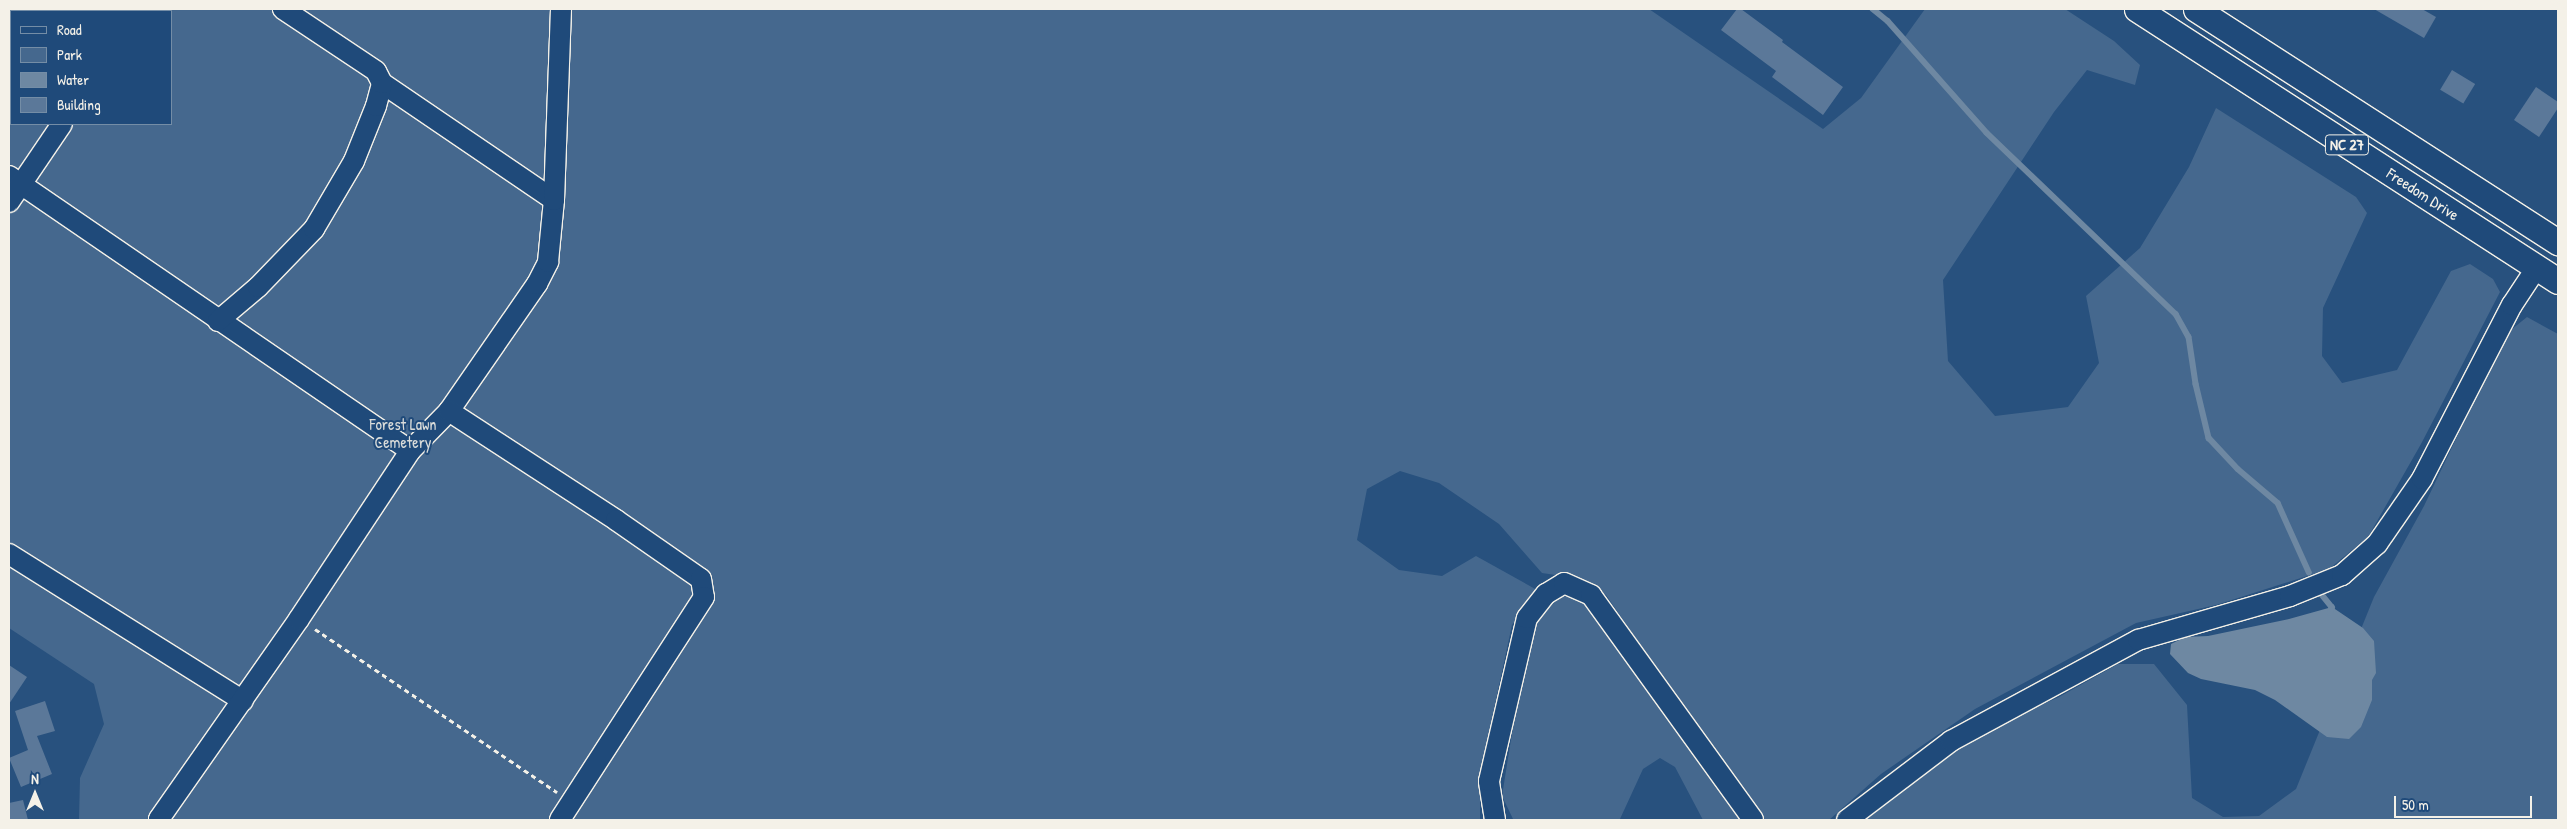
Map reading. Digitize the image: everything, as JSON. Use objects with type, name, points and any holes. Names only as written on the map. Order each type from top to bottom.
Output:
[{"type":"main road","name":"Freedom Drive","points":[[2137,9],[2558,281]]},
{"type":"main road","name":"Freedom Drive","points":[[2196,9],[2558,242]]},
{"type":"street","points":[[283,9],[376,71],[382,83],[554,200]]},
{"type":"street","points":[[161,820],[159,819],[299,619],[410,450],[449,410],[537,284],[548,262],[554,200],[561,9]]},
{"type":"street","points":[[218,321],[258,287],[314,229],[354,161],[376,106],[382,83]]},
{"type":"street","points":[[9,202],[15,180],[61,125]]},
{"type":"street","points":[[15,180],[218,321],[410,450]]},
{"type":"street","points":[[1847,820],[1951,741],[2138,640],[2290,596],[2342,575],[2377,544],[2422,479],[2512,305],[2536,267]]},
{"type":"street","points":[[449,410],[616,520],[701,579],[704,596],[560,820]]},
{"type":"street","points":[[9,554],[243,701]]},
{"type":"street","points":[[1495,820],[1489,781],[1527,618],[1546,594],[1564,583],[1591,595],[1753,820]]},
{"type":"path","points":[[299,619],[572,802]]},
{"type":"green space","name":"Forest Lawn Cemetery","points":[[9,9],[1649,9],[1823,129],[1861,98],[1925,9],[2065,9],[2114,41],[2140,65],[2135,85],[2087,70],[2054,112],[1943,280],[1948,361],[1995,416],[2068,407],[2099,363],[2086,296],[2140,248],[2189,167],[2216,108],[2356,197],[2367,213],[2323,308],[2322,356],[2342,383],[2397,370],[2451,271],[2470,264],[2493,279],[2500,292],[2421,444],[2368,537],[2329,569],[2216,605],[2136,623],[1975,709],[1881,774],[1829,820],[1761,820],[1606,595],[1583,579],[1542,573],[1499,524],[1439,483],[1400,471],[1367,489],[1357,540],[1399,570],[1442,576],[1476,556],[1537,590],[1512,625],[1486,746],[1480,797],[1480,820],[79,820],[80,778],[104,724],[94,684],[9,628]]},
{"type":"green space","points":[[2527,317],[2558,334],[2558,820],[1860,820],[1961,741],[2059,697],[2118,664],[2154,664],[2187,705],[2192,798],[2223,817],[2259,816],[2296,789],[2374,597],[2424,506],[2506,334]]},
{"type":"green space","points":[[1562,596],[1585,600],[1740,820],[1703,820],[1675,767],[1660,758],[1643,769],[1620,819],[1513,819],[1502,796],[1528,633],[1549,606]]},
{"type":"water","points":[[2332,607],[2363,628],[2374,641],[2376,673],[2372,680],[2372,700],[2361,727],[2349,739],[2327,737],[2275,700],[2255,690],[2201,679],[2188,673],[2170,654],[2171,644],[2185,637],[2208,636],[2289,619]]},
{"type":"building","points":[[1737,9],[1741,9],[1843,87],[1823,115],[1772,77],[1776,71],[1721,30]]},
{"type":"building","points":[[2374,9],[2422,9],[2436,17],[2424,38]]},
{"type":"building","points":[[2452,70],[2475,84],[2463,104],[2440,90]]},
{"type":"building","points":[[2536,87],[2558,102],[2558,108],[2539,137],[2514,120]]},
{"type":"building","points":[[9,665],[27,677],[9,704]]},
{"type":"building","points":[[45,701],[55,731],[37,736],[52,774],[21,787],[9,758],[28,750],[15,711]]},
{"type":"building","points":[[23,800],[28,820],[9,820],[9,803]]},
{"type":"waterway","points":[[1873,9],[1888,21],[1987,133],[2176,314],[2189,337],[2196,384],[2209,438],[2238,469],[2278,503],[2309,572]]},
{"type":"waterway","points":[[2319,591],[2332,607],[2331,613]]}]
